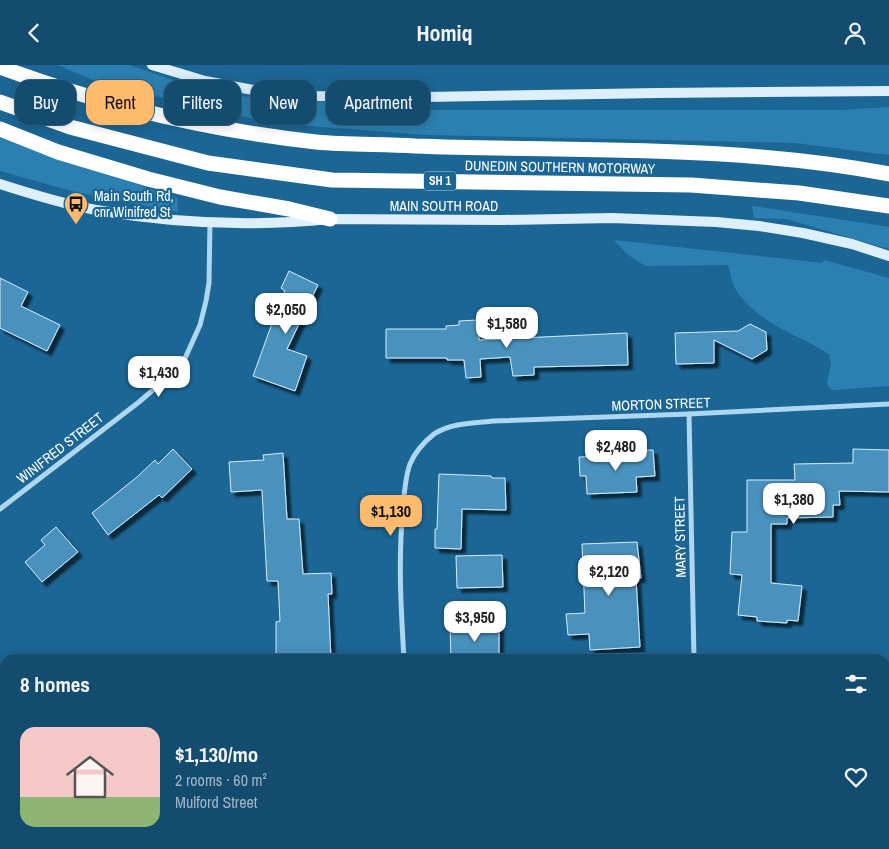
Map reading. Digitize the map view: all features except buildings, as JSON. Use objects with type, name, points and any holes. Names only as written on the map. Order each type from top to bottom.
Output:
[{"type":"highway","points":[[15,65],[40,80]]},
{"type":"highway","name":"DUNEDIN SOUTHERN MOTORWAY","points":[[0,67],[34,80]]},
{"type":"highway","name":"DUNEDIN SOUTHERN MOTORWAY","points":[[76,93],[185,121],[253,134],[318,142],[487,149],[715,154],[848,166],[889,173]]},
{"type":"highway","name":"DUNEDIN SOUTHERN MOTORWAY","points":[[0,102],[70,127],[208,163],[332,180],[691,185],[799,193],[889,206]]},
{"type":"highway","points":[[0,129],[58,152],[148,179],[220,197],[289,209],[330,219]]},
{"type":"main road","points":[[152,65],[205,81],[234,87],[309,96],[426,97],[889,91]]},
{"type":"main road","name":"MAIN SOUTH ROAD","points":[[0,184],[95,210],[210,222],[292,223],[330,219],[502,220],[612,218],[716,222],[803,233],[889,255]]},
{"type":"street","name":"WINIFRED STREET","points":[[0,509],[139,402],[182,365],[200,325],[206,301],[209,283],[210,222]]},
{"type":"street","name":"MORTON STREET","points":[[404,654],[400,596],[400,550],[405,484],[411,463],[420,447],[444,429],[493,421],[889,404]]},
{"type":"street","name":"MARY STREET","points":[[689,414],[694,654]]},
{"type":"shaded area","points":[[58,65],[129,65],[173,80],[164,80],[164,98],[154,96],[154,80],[93,80]]},
{"type":"shaded area","points":[[241,96],[251,97],[251,118],[241,116]]},
{"type":"shaded area","points":[[316,102],[326,102],[326,125],[430,125],[430,110],[839,110],[889,107],[889,155],[795,143],[427,135],[297,125],[316,125]]},
{"type":"shaded area","points":[[0,137],[177,198],[178,212],[75,192],[0,171]]},
{"type":"shaded area","points":[[752,206],[889,227],[889,249],[786,219],[754,218]]},
{"type":"shaded area","points":[[614,240],[822,263],[824,260],[889,278],[889,386],[833,390],[829,387],[827,382],[831,365],[829,355],[818,347],[770,322],[752,309],[733,284],[728,265],[645,266],[627,254]]},
{"type":"place","name":"Main South Rd, cnr Winifred St","points":[[76,225]]}]
